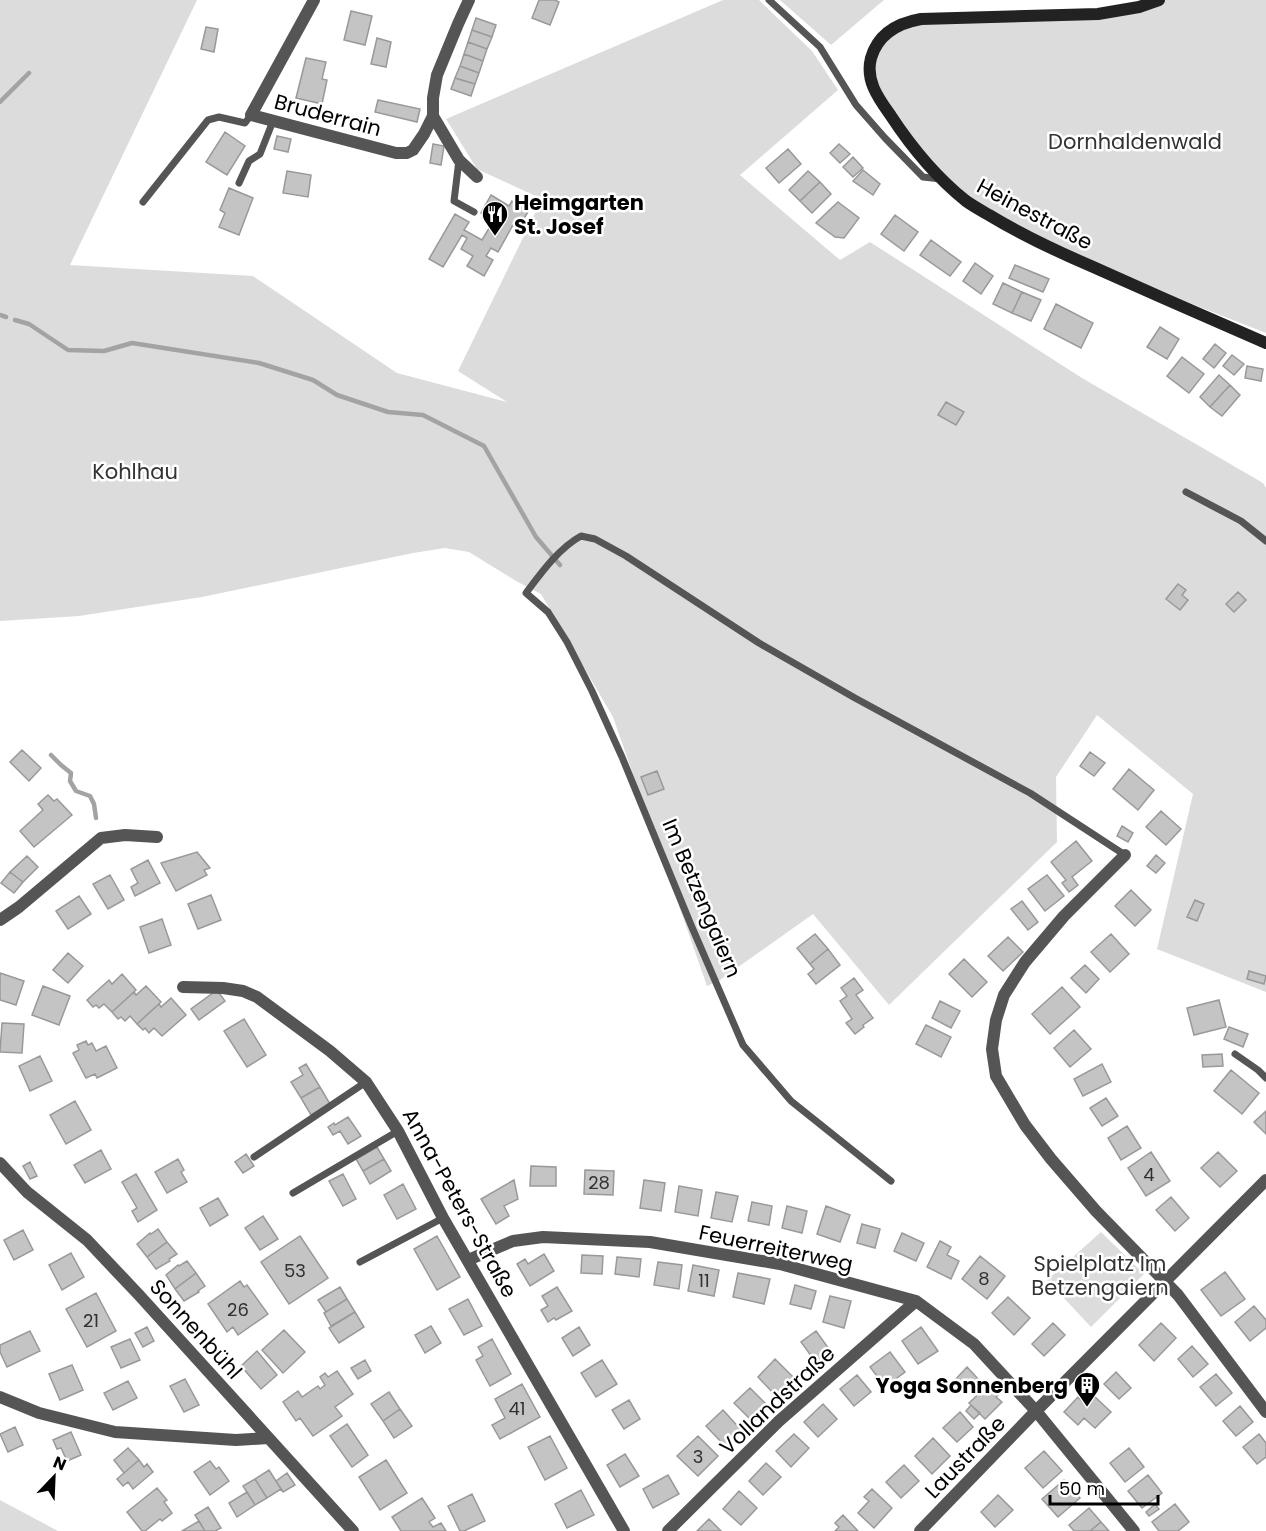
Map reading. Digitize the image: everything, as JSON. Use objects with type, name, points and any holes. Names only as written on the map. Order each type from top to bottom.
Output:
[{"type":"main road","name":"Heinestraße","points":[[1159,0],[1138,7],[1098,14],[909,21],[892,28],[879,42],[870,61],[869,75],[877,95],[918,154],[968,202],[1029,238],[1266,343]]},
{"type":"street","name":"Bruderrain","points":[[314,0],[251,115],[396,153],[407,153],[414,148],[433,116],[437,75],[469,0]]},
{"type":"street","points":[[433,116],[459,160],[477,177]]},
{"type":"street","points":[[0,920],[19,907],[101,838],[125,835],[157,837]]},
{"type":"street","points":[[1125,855],[1064,916],[1025,962],[1004,995],[996,1020],[992,1049],[996,1076],[1025,1125],[1095,1211],[1178,1295],[1264,1407]]},
{"type":"street","name":"Anna-Peters-Straße","points":[[183,987],[243,990],[257,997],[352,1068],[366,1082],[398,1131],[443,1218],[624,1531]]},
{"type":"street","name":"Sonnenbühl","points":[[0,1163],[27,1192],[87,1240],[353,1531]]},
{"type":"street","name":"Laustraße","points":[[920,1531],[1266,1180]]},
{"type":"street","name":"Feuerreiterweg","points":[[468,1260],[513,1241],[543,1237],[650,1242],[780,1264],[916,1301],[974,1344],[1036,1411],[1134,1531]]},
{"type":"street","name":"Vollandstraße","points":[[668,1531],[779,1421],[916,1301]]},
{"type":"street","points":[[0,1397],[39,1413],[115,1431],[237,1440],[268,1438]]},
{"type":"lane","points":[[769,0],[820,47],[856,105],[885,138],[924,177],[941,178]]},
{"type":"lane","points":[[143,202],[208,120],[219,117],[245,123],[251,115]]},
{"type":"lane","points":[[239,183],[249,161],[260,154],[273,121]]},
{"type":"lane","points":[[459,160],[454,201],[474,212]]},
{"type":"lane","points":[[1186,492],[1240,521],[1266,541]]},
{"type":"lane","name":"Im Betzengaiern","points":[[891,1181],[791,1101],[743,1045],[592,691],[567,642],[548,612],[526,593],[573,540],[581,536],[595,539],[618,551],[759,643],[855,699],[1030,793],[1125,855]]},
{"type":"lane","points":[[1235,1054],[1266,1078]]},
{"type":"lane","points":[[254,1157],[366,1082]]},
{"type":"lane","points":[[293,1192],[398,1131]]},
{"type":"lane","points":[[360,1262],[443,1218]]},
{"type":"green space","name":"Kohlhau","points":[[0,0],[197,0],[70,265],[253,276],[397,373],[507,402],[458,371],[542,199],[477,169],[446,119],[723,0],[759,0],[812,51],[838,90],[740,175],[840,260],[870,242],[1082,378],[1263,483],[1266,488],[1266,992],[1157,949],[1193,794],[1097,715],[1056,777],[1057,842],[889,1005],[813,914],[720,980],[707,986],[613,717],[541,594],[469,552],[445,548],[202,597],[79,616],[0,621]]},
{"type":"green space","points":[[780,0],[884,0],[831,45]]},
{"type":"green space","name":"Dornhaldenwald","points":[[1159,0],[1266,0],[1266,333],[1055,250],[941,179],[877,95],[870,61],[900,24],[1098,14]]},
{"type":"green space","name":"Spielplatz Im Betzengaiern","points":[[1101,1232],[1144,1274],[1091,1327],[1047,1280]]},
{"type":"green space","points":[[0,1500],[58,1531],[0,1531]]},
{"type":"building","points":[[539,0],[559,2],[550,25],[532,18]]},
{"type":"building","points":[[351,11],[372,16],[365,45],[344,40]]},
{"type":"building","points":[[476,18],[496,25],[492,37],[472,30]]},
{"type":"building","points":[[206,27],[218,29],[214,52],[201,49]]},
{"type":"building","points":[[472,30],[492,37],[487,49],[468,42]]},
{"type":"building","points":[[377,38],[391,42],[386,67],[371,64]]},
{"type":"building","points":[[468,42],[487,49],[483,61],[464,54]]},
{"type":"building","points":[[464,54],[483,61],[479,73],[460,66]]},
{"type":"building","points":[[306,58],[326,62],[322,79],[327,80],[322,104],[296,98]]},
{"type":"building","points":[[460,66],[479,73],[475,84],[455,78]]},
{"type":"building","points":[[455,78],[475,84],[471,96],[451,89]]},
{"type":"building","points":[[378,100],[420,109],[417,122],[375,112]]},
{"type":"building","points":[[225,132],[245,146],[227,175],[206,162]]},
{"type":"building","points":[[277,136],[291,139],[288,152],[274,149]]},
{"type":"building","points":[[433,144],[444,146],[441,165],[430,163]]},
{"type":"building","points":[[839,144],[850,154],[840,163],[830,153]]},
{"type":"building","points":[[788,149],[801,164],[779,183],[766,168]]},
{"type":"building","points":[[853,157],[863,168],[853,177],[843,167]]},
{"type":"building","points":[[863,170],[880,184],[873,195],[853,181]]},
{"type":"building","points":[[287,171],[311,175],[308,197],[283,193]]},
{"type":"building","points":[[808,171],[820,182],[800,201],[789,190]]},
{"type":"building","points":[[820,182],[831,194],[812,213],[800,201]]},
{"type":"building","points":[[229,188],[253,198],[239,235],[219,227],[225,213],[220,210]]},
{"type":"building","name":"Heimgarten St. Josef","points":[[491,195],[509,206],[512,201],[529,210],[518,229],[513,225],[498,252],[491,248],[486,256],[493,260],[484,276],[467,266],[473,256],[461,249],[467,238],[462,235],[443,267],[429,259],[455,214],[469,222],[464,230],[482,240],[494,220],[481,213]]},
{"type":"building","points":[[838,202],[859,218],[844,238],[835,237],[816,223]]},
{"type":"building","points":[[895,215],[918,232],[904,251],[881,234]]},
{"type":"building","points":[[931,240],[961,262],[950,276],[920,255]]},
{"type":"building","points":[[975,263],[993,276],[981,294],[963,281]]},
{"type":"building","points":[[1015,265],[1049,279],[1043,292],[1009,278]]},
{"type":"building","points":[[1003,283],[1022,292],[1012,313],[993,304]]},
{"type":"building","points":[[1022,292],[1041,300],[1031,321],[1012,313]]},
{"type":"building","points":[[1056,304],[1093,323],[1081,348],[1044,329]]},
{"type":"building","points":[[1160,327],[1179,339],[1167,359],[1147,347]]},
{"type":"building","points":[[1215,344],[1226,353],[1214,368],[1203,359]]},
{"type":"building","points":[[1232,355],[1244,364],[1234,375],[1223,366]]},
{"type":"building","points":[[1182,357],[1204,374],[1189,393],[1167,376]]},
{"type":"building","points":[[1247,366],[1263,369],[1261,381],[1245,378]]},
{"type":"building","points":[[1219,375],[1230,385],[1210,407],[1200,397]]},
{"type":"building","points":[[1230,385],[1240,395],[1222,416],[1210,407]]},
{"type":"building","points":[[946,402],[964,412],[956,425],[938,415]]},
{"type":"building","points":[[1178,584],[1186,590],[1182,595],[1188,600],[1180,610],[1166,599]]},
{"type":"building","points":[[1238,592],[1246,600],[1234,612],[1226,604]]},
{"type":"building","points":[[22,750],[41,768],[29,781],[10,762]]},
{"type":"building","points":[[1090,752],[1105,763],[1094,776],[1080,766]]},
{"type":"building","points":[[1129,769],[1154,790],[1138,810],[1113,789]]},
{"type":"building","points":[[657,771],[664,789],[648,795],[641,777]]},
{"type":"building","points":[[48,795],[54,801],[57,799],[72,815],[34,847],[20,831],[43,810],[38,804]]},
{"type":"building","points":[[1161,811],[1181,829],[1166,845],[1146,827]]},
{"type":"building","points":[[1122,826],[1133,833],[1128,842],[1117,836]]},
{"type":"building","points":[[1076,841],[1092,861],[1072,877],[1078,885],[1069,892],[1062,883],[1066,880],[1051,862]]},
{"type":"building","points":[[197,852],[210,868],[204,870],[207,875],[176,891],[161,863]]},
{"type":"building","points":[[1156,855],[1165,863],[1156,873],[1147,866]]},
{"type":"building","points":[[27,856],[38,867],[23,882],[10,872]]},
{"type":"building","points":[[148,860],[160,883],[135,896],[131,887],[138,883],[131,869]]},
{"type":"building","points":[[10,872],[23,882],[14,893],[1,883]]},
{"type":"building","points":[[110,875],[124,900],[108,909],[93,884]]},
{"type":"building","points":[[1047,875],[1064,896],[1045,911],[1028,889]]},
{"type":"building","points":[[1131,890],[1151,910],[1135,926],[1115,906]]},
{"type":"building","points":[[211,895],[221,920],[198,929],[188,904]]},
{"type":"building","points":[[79,896],[91,914],[68,929],[56,911]]},
{"type":"building","points":[[1195,900],[1204,904],[1197,921],[1187,917]]},
{"type":"building","points":[[1022,901],[1038,922],[1028,930],[1011,909]]},
{"type":"building","points":[[162,919],[171,945],[149,953],[140,927]]},
{"type":"building","points":[[815,934],[828,949],[810,964],[797,948]]},
{"type":"building","points":[[1111,934],[1129,954],[1110,972],[1091,952]]},
{"type":"building","points":[[1008,937],[1023,952],[1003,971],[988,956]]},
{"type":"building","points":[[828,949],[840,965],[816,984],[808,974],[814,969],[810,964]]},
{"type":"building","points":[[68,953],[83,966],[68,983],[53,970]]},
{"type":"building","points":[[964,959],[987,982],[972,997],[949,974]]},
{"type":"building","points":[[1085,965],[1099,979],[1086,993],[1071,978]]},
{"type":"building","points":[[1249,971],[1266,976],[1264,984],[1247,979]]},
{"type":"building","points":[[0,973],[24,981],[16,1005],[0,1000]]},
{"type":"building","points":[[122,974],[136,990],[112,1012],[104,1004],[99,1008],[96,1005],[93,1007],[87,1000],[109,980],[112,984]]},
{"type":"building","points":[[854,978],[863,990],[856,995],[873,1018],[855,1034],[846,1023],[852,1019],[840,1001],[847,996],[841,988]]},
{"type":"building","points":[[43,986],[70,996],[59,1025],[32,1015]]},
{"type":"building","points":[[146,986],[161,1002],[137,1024],[130,1016],[125,1021],[121,1017],[118,1019],[112,1012],[134,992],[136,995]]},
{"type":"building","points":[[1062,987],[1080,1007],[1050,1034],[1032,1014]]},
{"type":"building","points":[[217,990],[225,1001],[199,1020],[191,1009]]},
{"type":"building","points":[[171,998],[186,1015],[162,1036],[154,1028],[149,1033],[137,1024],[159,1004],[161,1007]]},
{"type":"building","points":[[1219,1000],[1226,1027],[1194,1035],[1187,1008]]},
{"type":"building","points":[[940,1001],[960,1011],[951,1028],[932,1018]]},
{"type":"building","points":[[244,1019],[266,1055],[247,1067],[224,1031]]},
{"type":"building","points":[[2,1023],[24,1024],[22,1053],[0,1052]]},
{"type":"building","points":[[926,1025],[951,1037],[941,1057],[916,1044]]},
{"type":"building","points":[[1229,1027],[1248,1034],[1243,1047],[1224,1039]]},
{"type":"building","points":[[1074,1030],[1091,1049],[1070,1067],[1054,1048]]},
{"type":"building","points":[[86,1041],[88,1045],[92,1043],[96,1051],[106,1046],[117,1068],[97,1078],[95,1074],[86,1078],[73,1053],[79,1050],[77,1045]]},
{"type":"building","points":[[1222,1054],[1223,1066],[1203,1067],[1202,1055]]},
{"type":"building","points":[[40,1056],[52,1081],[30,1091],[19,1066]]},
{"type":"building","points":[[306,1064],[320,1087],[301,1098],[291,1082],[303,1075],[299,1068]]},
{"type":"building","points":[[1102,1064],[1111,1082],[1083,1096],[1074,1079]]},
{"type":"building","points":[[1231,1070],[1259,1093],[1242,1114],[1214,1091]]},
{"type":"building","points":[[320,1087],[330,1104],[311,1115],[301,1098]]},
{"type":"building","points":[[1106,1098],[1118,1116],[1102,1126],[1090,1108]]},
{"type":"building","points":[[75,1101],[91,1130],[66,1144],[50,1115]]},
{"type":"building","points":[[1266,1111],[1266,1134],[1254,1122]]},
{"type":"building","points":[[348,1117],[361,1136],[348,1144],[340,1131],[333,1135],[328,1127]]},
{"type":"building","points":[[1127,1126],[1141,1148],[1121,1160],[1108,1138]]},
{"type":"building","points":[[377,1147],[384,1159],[363,1171],[356,1159]]},
{"type":"building","points":[[101,1150],[111,1169],[85,1183],[74,1165]]},
{"type":"building","points":[[1151,1152],[1170,1181],[1146,1196],[1128,1168]]},
{"type":"building","points":[[1218,1152],[1237,1171],[1220,1187],[1201,1168]]},
{"type":"building","points":[[246,1154],[254,1166],[243,1173],[235,1162]]},
{"type":"building","points":[[178,1159],[184,1170],[181,1172],[187,1182],[167,1193],[155,1172]]},
{"type":"building","points":[[384,1159],[391,1171],[370,1184],[363,1171]]},
{"type":"building","points":[[30,1162],[37,1176],[30,1179],[23,1166]]},
{"type":"building","points":[[531,1166],[556,1167],[556,1186],[530,1186]]},
{"type":"building","points":[[585,1170],[614,1171],[613,1195],[584,1194]]},
{"type":"building","points":[[136,1174],[157,1210],[138,1222],[132,1211],[137,1208],[122,1182]]},
{"type":"building","points":[[343,1174],[356,1199],[343,1206],[329,1181]]},
{"type":"building","points":[[514,1180],[518,1199],[504,1206],[509,1216],[496,1224],[481,1199]]},
{"type":"building","points":[[644,1180],[665,1183],[661,1211],[640,1208]]},
{"type":"building","points":[[403,1184],[416,1209],[397,1219],[384,1195]]},
{"type":"building","points":[[679,1186],[702,1190],[698,1216],[675,1212]]},
{"type":"building","points":[[716,1192],[738,1196],[732,1222],[711,1218]]},
{"type":"building","points":[[1171,1197],[1189,1218],[1175,1231],[1156,1210]]},
{"type":"building","points":[[218,1198],[228,1215],[210,1226],[200,1208]]},
{"type":"building","points":[[752,1202],[772,1206],[769,1225],[748,1221]]},
{"type":"building","points":[[787,1206],[807,1211],[802,1233],[782,1228]]},
{"type":"building","points":[[826,1206],[850,1215],[840,1242],[817,1234]]},
{"type":"building","points":[[263,1216],[278,1239],[260,1250],[245,1228]]},
{"type":"building","points":[[862,1224],[880,1229],[875,1248],[857,1243]]},
{"type":"building","points":[[158,1229],[167,1242],[147,1257],[137,1244]]},
{"type":"building","points":[[23,1230],[33,1250],[14,1260],[4,1240]]},
{"type":"building","points":[[902,1233],[924,1243],[916,1261],[894,1251]]},
{"type":"building","points":[[300,1236],[328,1278],[289,1304],[261,1262]]},
{"type":"building","points":[[437,1236],[460,1277],[437,1290],[414,1249]]},
{"type":"building","points":[[940,1241],[951,1247],[947,1255],[959,1261],[951,1279],[927,1267]]},
{"type":"building","points":[[167,1242],[177,1254],[156,1269],[147,1257]]},
{"type":"building","points":[[71,1253],[84,1277],[62,1290],[49,1265]]},
{"type":"building","points":[[544,1254],[554,1271],[530,1286],[517,1264],[525,1259],[528,1264]]},
{"type":"building","points":[[582,1255],[603,1256],[602,1274],[581,1273]]},
{"type":"building","points":[[980,1256],[1005,1276],[987,1299],[962,1279]]},
{"type":"building","points":[[617,1257],[641,1259],[639,1277],[615,1274]]},
{"type":"building","points":[[187,1261],[196,1273],[175,1289],[166,1275]]},
{"type":"building","points":[[658,1262],[682,1265],[679,1289],[654,1285]]},
{"type":"building","points":[[693,1265],[719,1270],[714,1296],[688,1291]]},
{"type":"building","points":[[1225,1272],[1245,1299],[1221,1316],[1201,1290]]},
{"type":"building","points":[[196,1273],[205,1286],[184,1301],[175,1289]]},
{"type":"building","points":[[738,1273],[770,1279],[764,1304],[733,1297]]},
{"type":"building","points":[[240,1281],[244,1287],[247,1285],[268,1314],[238,1335],[233,1327],[227,1332],[208,1304]]},
{"type":"building","points":[[795,1285],[816,1291],[811,1309],[790,1304]]},
{"type":"building","points":[[340,1287],[347,1299],[326,1312],[318,1300]]},
{"type":"building","points":[[557,1287],[572,1311],[548,1322],[541,1310],[548,1306],[542,1296]]},
{"type":"building","points":[[96,1293],[116,1331],[87,1347],[66,1309]]},
{"type":"building","points":[[830,1296],[851,1301],[844,1328],[823,1322]]},
{"type":"building","points":[[1008,1297],[1030,1318],[1014,1335],[992,1313]]},
{"type":"building","points":[[347,1299],[355,1312],[331,1326],[324,1313]]},
{"type":"building","points":[[468,1299],[482,1326],[464,1335],[449,1309]]},
{"type":"building","points":[[1254,1306],[1266,1320],[1266,1328],[1250,1341],[1235,1322]]},
{"type":"building","points":[[355,1312],[364,1327],[339,1343],[329,1328]]},
{"type":"building","points":[[1053,1323],[1065,1335],[1044,1356],[1032,1344]]},
{"type":"building","points":[[1161,1323],[1176,1338],[1154,1361],[1139,1345]]},
{"type":"building","points":[[431,1326],[441,1343],[425,1353],[415,1335]]},
{"type":"building","points":[[147,1327],[154,1341],[143,1347],[135,1333]]},
{"type":"building","points":[[579,1327],[590,1345],[573,1356],[562,1338]]},
{"type":"building","points":[[921,1327],[938,1351],[918,1364],[902,1341]]},
{"type":"building","points":[[284,1330],[305,1352],[283,1373],[262,1350]]},
{"type":"building","points":[[30,1331],[40,1351],[7,1367],[0,1352],[0,1345]]},
{"type":"building","points":[[816,1331],[832,1353],[817,1364],[801,1342]]},
{"type":"building","points":[[130,1339],[140,1360],[121,1368],[111,1347]]},
{"type":"building","points":[[492,1339],[511,1374],[490,1386],[476,1360],[483,1356],[478,1347]]},
{"type":"building","points":[[1192,1346],[1208,1364],[1193,1377],[1178,1359]]},
{"type":"building","points":[[257,1351],[277,1375],[261,1389],[241,1366]]},
{"type":"building","points":[[890,1352],[905,1372],[885,1387],[870,1367]]},
{"type":"building","points":[[775,1359],[794,1378],[776,1396],[758,1377]]},
{"type":"building","points":[[365,1360],[371,1371],[358,1379],[351,1368]]},
{"type":"building","points":[[602,1360],[617,1384],[596,1397],[581,1373]]},
{"type":"building","points":[[72,1365],[83,1390],[60,1400],[49,1374]]},
{"type":"building","points":[[967,1367],[980,1381],[967,1394],[954,1381]]},
{"type":"building","points":[[337,1371],[353,1394],[335,1407],[342,1416],[313,1436],[300,1418],[296,1421],[283,1402],[298,1391],[302,1397],[318,1386],[320,1389],[325,1385],[320,1377],[325,1373],[328,1377]]},
{"type":"building","points":[[1116,1372],[1131,1388],[1119,1399],[1104,1384]]},
{"type":"building","points":[[1216,1374],[1232,1393],[1216,1406],[1200,1387]]},
{"type":"building","points":[[857,1375],[871,1392],[854,1406],[840,1389]]},
{"type":"building","points":[[185,1379],[199,1405],[184,1412],[170,1386]]},
{"type":"building","points":[[128,1381],[137,1398],[113,1410],[104,1393]]},
{"type":"building","points":[[980,1381],[986,1387],[978,1394],[973,1388]]},
{"type":"building","points":[[522,1384],[540,1417],[500,1439],[492,1425],[505,1418],[495,1399]]},
{"type":"building","points":[[986,1387],[991,1392],[995,1388],[1000,1393],[996,1397],[1002,1402],[985,1419],[969,1403]]},
{"type":"building","points":[[750,1388],[768,1406],[753,1422],[734,1403]]},
{"type":"building","points":[[389,1392],[400,1409],[383,1421],[371,1404]]},
{"type":"building","name":"Yoga Sonnenberg","points":[[1093,1395],[1111,1412],[1095,1428],[1084,1418],[1078,1425],[1064,1412],[1078,1397],[1085,1404]]},
{"type":"building","points":[[629,1400],[640,1419],[624,1429],[612,1410]]},
{"type":"building","points":[[823,1404],[837,1419],[818,1437],[804,1422]]},
{"type":"building","points":[[971,1405],[980,1413],[974,1419],[966,1411]]},
{"type":"building","points":[[1240,1406],[1253,1422],[1236,1436],[1223,1421]]},
{"type":"building","points":[[400,1409],[412,1426],[394,1438],[383,1421]]},
{"type":"building","points":[[723,1410],[742,1431],[726,1447],[706,1426]]},
{"type":"building","points":[[960,1412],[973,1427],[957,1442],[943,1428]]},
{"type":"building","points":[[347,1424],[368,1455],[352,1467],[330,1436]]},
{"type":"building","points":[[15,1427],[23,1445],[8,1452],[0,1434]]},
{"type":"building","points":[[71,1432],[81,1455],[67,1461],[61,1448],[57,1449],[53,1440]]},
{"type":"building","points":[[794,1434],[809,1448],[791,1467],[776,1451]]},
{"type":"building","points":[[1259,1434],[1266,1443],[1266,1457],[1257,1464],[1243,1447]]},
{"type":"building","points":[[550,1436],[567,1468],[545,1480],[528,1447]]},
{"type":"building","points":[[698,1436],[718,1456],[698,1476],[677,1456]]},
{"type":"building","points":[[933,1438],[950,1456],[932,1474],[915,1456]]},
{"type":"building","points":[[128,1448],[139,1460],[124,1473],[114,1460]]},
{"type":"building","points":[[1129,1448],[1144,1467],[1125,1482],[1110,1463]]},
{"type":"building","points":[[1044,1451],[1062,1471],[1043,1488],[1025,1468]]},
{"type":"building","points":[[625,1454],[639,1476],[620,1487],[607,1465]]},
{"type":"building","points":[[139,1460],[144,1467],[147,1464],[153,1472],[133,1489],[128,1482],[123,1486],[117,1479]]},
{"type":"building","points":[[386,1460],[407,1493],[380,1510],[359,1477]]},
{"type":"building","points":[[210,1461],[216,1469],[219,1467],[229,1481],[210,1495],[194,1472]]},
{"type":"building","points":[[766,1463],[781,1477],[763,1495],[749,1481]]},
{"type":"building","points":[[904,1465],[919,1481],[901,1498],[886,1482]]},
{"type":"building","points":[[269,1470],[281,1489],[267,1498],[255,1479]]},
{"type":"building","points":[[287,1473],[295,1485],[283,1492],[276,1481]]},
{"type":"building","points":[[668,1475],[679,1494],[653,1508],[643,1489]]},
{"type":"building","points":[[1148,1475],[1162,1493],[1142,1508],[1128,1491]]},
{"type":"building","points":[[255,1479],[267,1498],[255,1505],[243,1486]]},
{"type":"building","points":[[1064,1480],[1080,1498],[1058,1517],[1042,1499]]},
{"type":"building","points":[[157,1488],[167,1500],[164,1502],[172,1513],[142,1531],[127,1512]]},
{"type":"building","points":[[872,1489],[892,1508],[874,1528],[858,1513],[869,1501],[864,1497]]},
{"type":"building","points":[[581,1490],[594,1515],[567,1528],[555,1504]]},
{"type":"building","points":[[739,1491],[757,1508],[741,1525],[723,1509]]},
{"type":"building","points":[[247,1492],[255,1505],[237,1517],[229,1503]]},
{"type":"building","points":[[472,1494],[485,1521],[460,1531],[448,1506]]},
{"type":"building","points":[[998,1495],[1013,1510],[995,1527],[981,1512]]},
{"type":"building","points":[[422,1498],[435,1518],[429,1522],[433,1527],[441,1523],[446,1531],[401,1531],[392,1517]]},
{"type":"building","points":[[1155,1504],[1159,1509],[1149,1516],[1146,1512]]},
{"type":"building","points":[[1175,1504],[1189,1522],[1178,1531],[1159,1531],[1152,1522]]},
{"type":"building","points":[[208,1507],[221,1528],[215,1531],[205,1531],[195,1515]]},
{"type":"building","points":[[1089,1508],[1101,1522],[1090,1531],[1074,1531],[1069,1525]]},
{"type":"building","points":[[843,1515],[858,1531],[835,1531],[839,1527],[835,1523]]},
{"type":"building","points":[[709,1519],[721,1531],[697,1531]]},
{"type":"building","points":[[199,1521],[205,1531],[182,1531]]},
{"type":"building","points":[[1101,1522],[1109,1531],[1090,1531]]},
{"type":"waterway","points":[[0,102],[29,73]]},
{"type":"waterway","points":[[0,315],[6,317]]},
{"type":"waterway","points":[[15,320],[29,324],[68,350],[104,351],[132,343],[259,363],[313,380],[337,395],[388,412],[423,415],[484,446],[536,537],[560,565]]},
{"type":"waterway","points":[[51,755],[71,773],[70,781],[76,791],[90,796],[96,818]]},
{"type":"place","name":"Heimgarten St. Josef","points":[[495,237]]},
{"type":"place","name":"Yoga Sonnenberg","points":[[1087,1408]]}]
